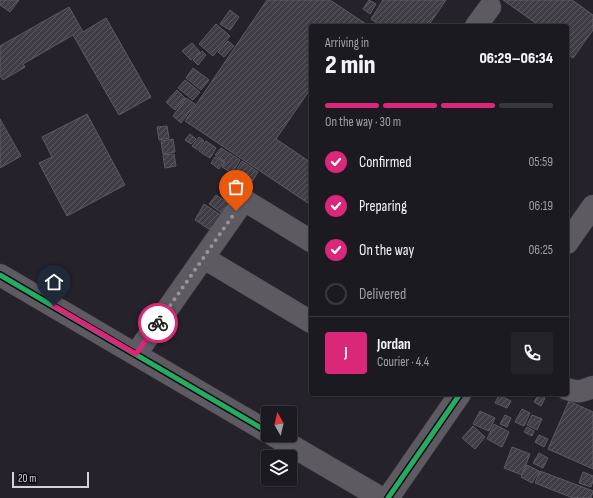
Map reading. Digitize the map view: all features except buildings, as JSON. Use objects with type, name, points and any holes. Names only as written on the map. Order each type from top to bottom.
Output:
[{"type":"street","points":[[477,24],[490,7]]},
{"type":"street","points":[[136,354],[244,200],[309,240]]},
{"type":"street","points":[[569,240],[593,206]]},
{"type":"street","points":[[204,258],[309,320]]},
{"type":"street","points":[[0,274],[261,428]]},
{"type":"street","points":[[569,390],[582,392],[593,387]]},
{"type":"street","points":[[388,498],[459,396]]},
{"type":"street","points":[[285,442],[381,498]]},
{"type":"cycle path","points":[[0,275],[261,428]]},
{"type":"cycle path","points":[[388,498],[459,396]]},
{"type":"way so far","points":[[158,323],[236,211]]},
{"type":"route","points":[[54,306],[136,354],[158,323]]}]
